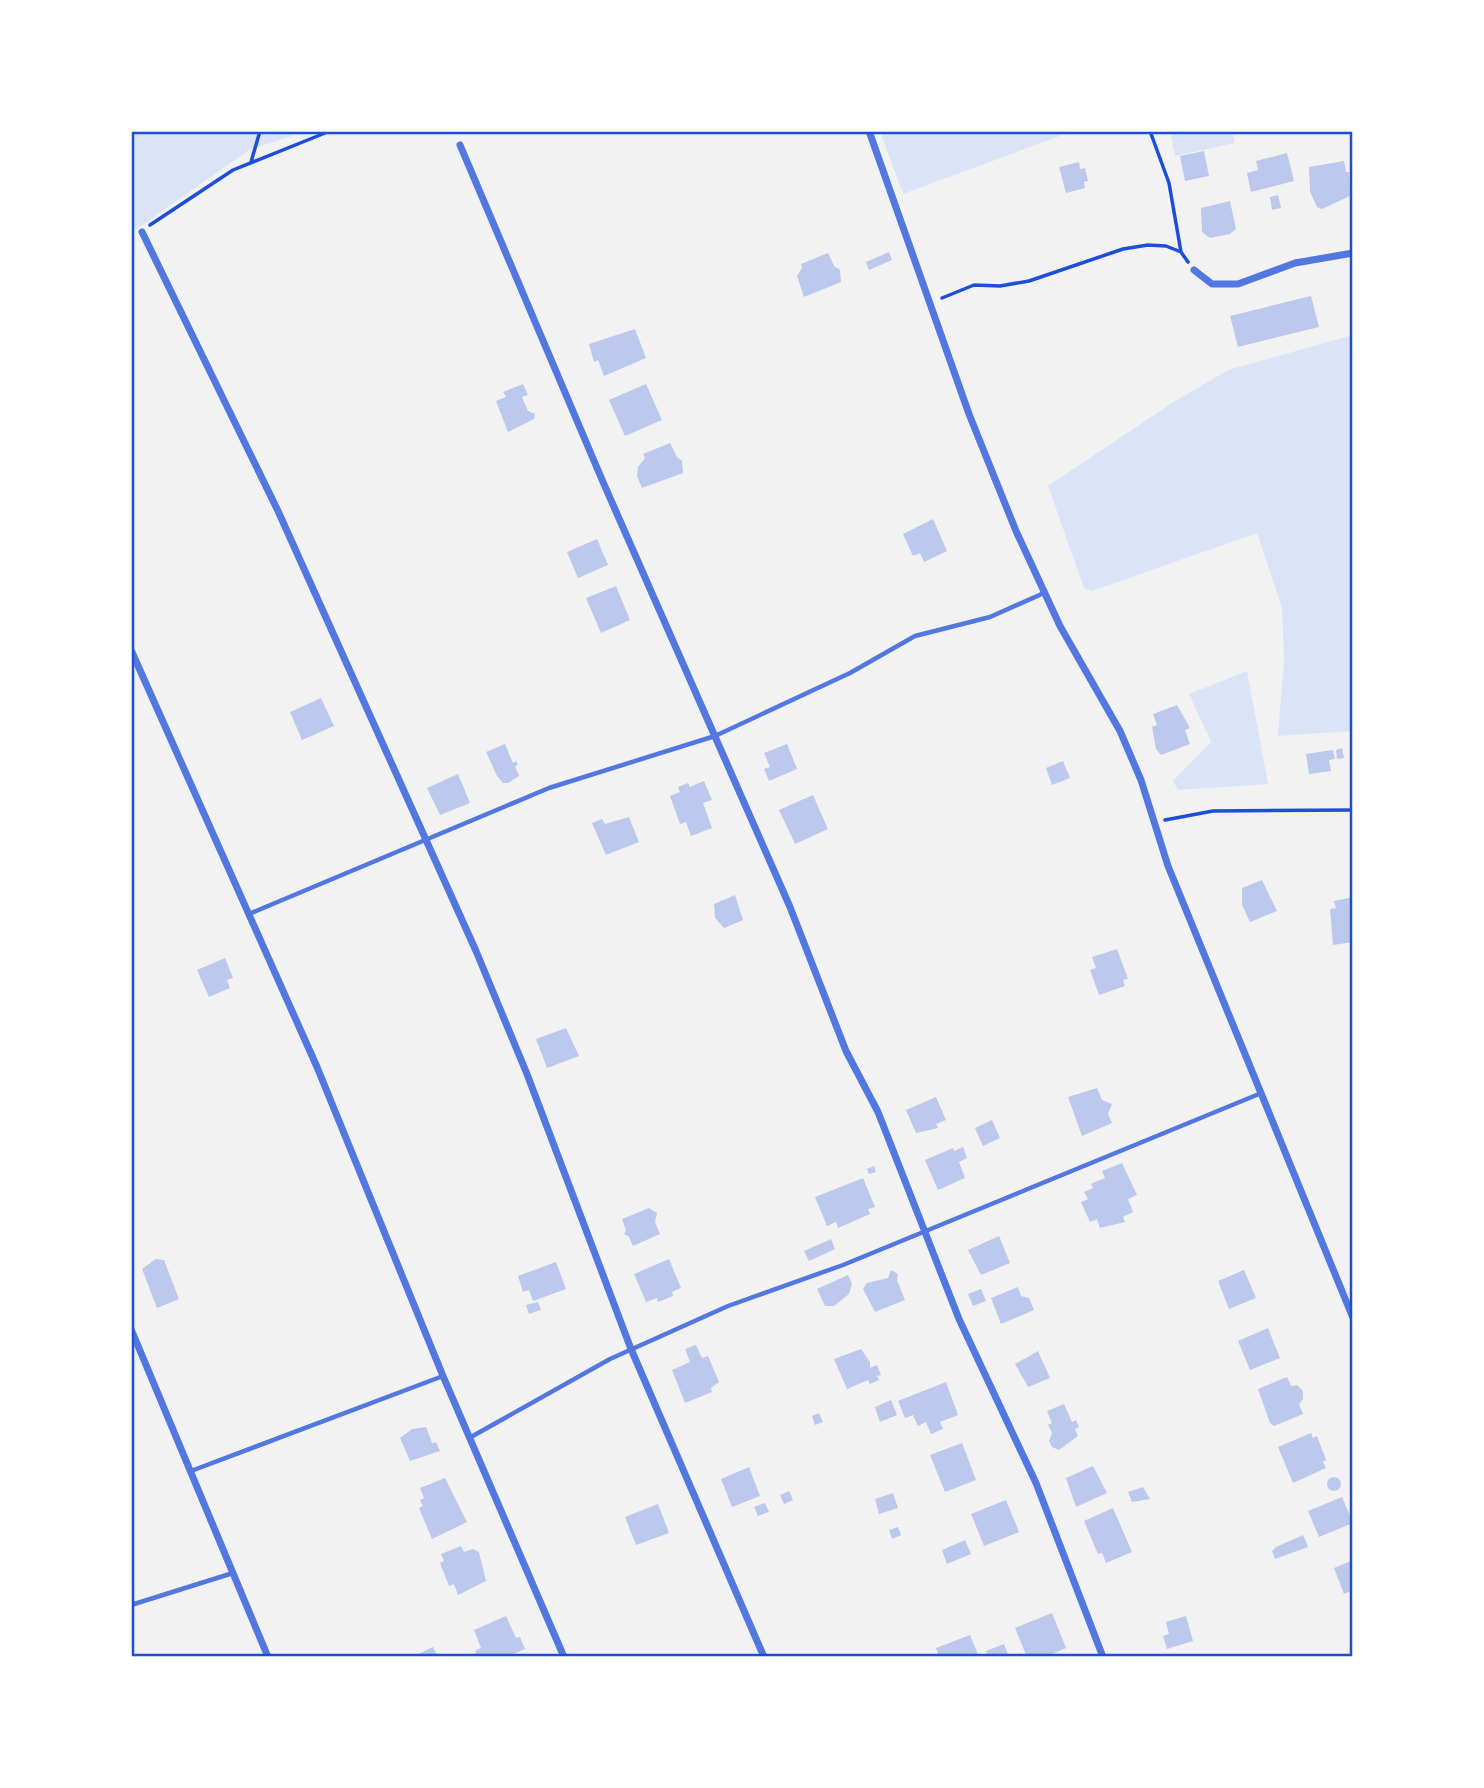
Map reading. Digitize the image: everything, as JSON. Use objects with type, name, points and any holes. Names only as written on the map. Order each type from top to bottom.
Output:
[{"type":"street","points":[[869,131],[969,414],[1044,593],[1120,731],[1259,1094],[1353,1318]]},
{"type":"street","points":[[460,145],[790,907],[846,1051],[877,1112],[959,1319],[1036,1483],[1103,1657]]},
{"type":"street","points":[[142,232],[278,511],[426,838],[527,1074],[631,1349],[764,1657]]},
{"type":"street","points":[[1194,270],[1212,284],[1238,284],[1295,263],[1353,253]]},
{"type":"street","points":[[131,650],[317,1067],[443,1376],[564,1657]]},
{"type":"street","points":[[131,1329],[268,1657]]},
{"type":"lane","points":[[249,914],[549,789],[715,736],[850,673],[915,636],[990,617],[1044,593]]},
{"type":"lane","points":[[471,1437],[631,1349],[728,1306],[832,1269],[1259,1094]]},
{"type":"lane","points":[[190,1472],[443,1376]]},
{"type":"lane","points":[[131,1605],[233,1573]]},
{"type":"path","points":[[251,162],[260,131]]},
{"type":"path","points":[[142,232],[233,170],[330,131]]},
{"type":"path","points":[[1150,131],[1169,183],[1181,252],[1194,270]]},
{"type":"path","points":[[930,303],[974,285],[1000,286],[1029,281],[1123,249],[1148,245],[1166,246],[1181,252]]},
{"type":"path","points":[[1155,828],[1167,818],[1213,811],[1353,810]]},
{"type":"shaded area","points":[[131,131],[306,131],[249,150],[131,233]]},
{"type":"shaded area","points":[[880,131],[1073,131],[903,194]]},
{"type":"shaded area","points":[[1170,131],[1232,131],[1235,143],[1175,156]]},
{"type":"shaded area","points":[[1353,335],[1353,731],[1278,736],[1284,659],[1282,608],[1257,533],[1092,591],[1084,588],[1048,486],[1172,403],[1228,370]]},
{"type":"shaded area","points":[[1247,671],[1268,784],[1178,790],[1173,781],[1211,742],[1189,694]]},
{"type":"building","points":[[1204,151],[1209,176],[1185,181],[1180,156]]},
{"type":"building","points":[[1287,153],[1294,181],[1251,192],[1247,173],[1258,170],[1256,161]]},
{"type":"building","points":[[1344,161],[1346,172],[1349,172],[1350,196],[1322,209],[1317,207],[1310,192],[1309,167]]},
{"type":"building","points":[[1079,162],[1080,169],[1085,168],[1088,181],[1084,182],[1085,188],[1066,193],[1059,167]]},
{"type":"building","points":[[1278,195],[1281,208],[1272,210],[1270,197]]},
{"type":"building","points":[[1230,201],[1236,229],[1230,234],[1210,238],[1202,232],[1201,208]]},
{"type":"building","points":[[889,252],[892,260],[869,270],[866,262]]},
{"type":"building","points":[[828,253],[834,266],[840,270],[841,282],[804,297],[797,276],[802,268],[801,264]]},
{"type":"building","points":[[1311,296],[1319,327],[1238,347],[1230,316]]},
{"type":"building","points":[[635,329],[646,358],[604,376],[598,360],[594,362],[589,344]]},
{"type":"building","points":[[523,384],[528,395],[522,397],[528,411],[535,414],[534,419],[508,432],[496,401],[506,397],[503,392]]},
{"type":"building","points":[[646,384],[662,420],[625,436],[609,400]]},
{"type":"building","points":[[670,443],[682,461],[683,473],[642,488],[637,476],[638,467],[645,458],[643,454]]},
{"type":"building","points":[[933,519],[947,551],[924,562],[920,553],[913,556],[903,534]]},
{"type":"building","points":[[597,539],[608,565],[578,578],[567,552]]},
{"type":"building","points":[[616,586],[630,620],[601,633],[586,598]]},
{"type":"building","points":[[321,698],[334,726],[302,740],[290,712]]},
{"type":"building","points":[[1177,705],[1190,728],[1185,730],[1190,744],[1161,755],[1156,749],[1152,727],[1157,725],[1153,714]]},
{"type":"building","points":[[505,744],[513,763],[516,761],[518,765],[515,766],[519,776],[508,783],[503,783],[497,776],[486,752]]},
{"type":"building","points":[[787,744],[797,769],[769,781],[764,769],[770,767],[764,753]]},
{"type":"building","points":[[1342,748],[1344,758],[1337,759],[1336,750]]},
{"type":"building","points":[[1333,750],[1335,759],[1329,760],[1331,771],[1309,774],[1306,754]]},
{"type":"building","points":[[1063,761],[1070,778],[1052,785],[1046,768]]},
{"type":"building","points":[[458,774],[470,803],[440,815],[427,788]]},
{"type":"building","points":[[704,781],[712,800],[703,803],[712,828],[691,836],[686,822],[680,824],[670,796],[680,792],[678,787],[688,783],[690,787]]},
{"type":"building","points":[[813,795],[828,829],[795,844],[779,810]]},
{"type":"building","points":[[629,817],[639,842],[606,855],[592,823],[602,819],[605,824]]},
{"type":"building","points":[[1262,880],[1277,911],[1250,922],[1242,905],[1242,888]]},
{"type":"building","points":[[735,895],[743,920],[724,928],[715,918],[714,904]]},
{"type":"building","points":[[1353,897],[1353,942],[1333,945],[1330,909],[1336,908],[1334,901]]},
{"type":"building","points":[[1117,949],[1128,979],[1123,980],[1125,986],[1099,995],[1090,970],[1096,968],[1092,957]]},
{"type":"building","points":[[225,958],[233,978],[227,980],[230,988],[209,997],[197,970]]},
{"type":"building","points":[[566,1028],[579,1056],[547,1068],[536,1039]]},
{"type":"building","points":[[1097,1088],[1102,1100],[1112,1104],[1108,1114],[1112,1123],[1082,1136],[1068,1097]]},
{"type":"building","points":[[936,1097],[946,1120],[936,1124],[938,1128],[916,1133],[906,1110]]},
{"type":"building","points":[[992,1120],[1000,1138],[983,1146],[975,1128]]},
{"type":"building","points":[[963,1147],[967,1158],[959,1162],[965,1178],[938,1190],[925,1160],[953,1148],[954,1151]]},
{"type":"building","points":[[1122,1163],[1137,1195],[1128,1199],[1133,1212],[1123,1217],[1125,1222],[1100,1228],[1097,1219],[1090,1222],[1081,1202],[1088,1199],[1084,1192],[1093,1188],[1091,1184],[1105,1178],[1102,1171]]},
{"type":"building","points":[[874,1166],[876,1172],[869,1174],[867,1169]]},
{"type":"building","points":[[863,1178],[875,1207],[868,1209],[870,1214],[838,1228],[836,1222],[827,1226],[815,1197]]},
{"type":"building","points":[[649,1208],[657,1213],[655,1222],[660,1234],[633,1246],[629,1237],[624,1234],[626,1230],[622,1219]]},
{"type":"building","points":[[999,1236],[1010,1263],[981,1275],[968,1250]]},
{"type":"building","points":[[831,1239],[835,1249],[809,1261],[804,1251]]},
{"type":"building","points":[[156,1259],[164,1260],[179,1299],[157,1308],[142,1269]]},
{"type":"building","points":[[669,1259],[681,1288],[672,1292],[673,1296],[658,1302],[657,1298],[646,1302],[634,1274]]},
{"type":"building","points":[[556,1262],[566,1289],[533,1301],[529,1290],[523,1292],[518,1276]]},
{"type":"building","points":[[891,1270],[898,1274],[897,1280],[905,1300],[875,1312],[863,1289],[867,1283],[888,1278]]},
{"type":"building","points":[[1244,1270],[1256,1298],[1229,1309],[1218,1281]]},
{"type":"building","points":[[848,1275],[852,1284],[849,1294],[834,1306],[825,1306],[817,1289]]},
{"type":"building","points":[[1018,1287],[1021,1296],[1029,1298],[1034,1310],[1001,1324],[991,1298]]},
{"type":"building","points":[[981,1289],[986,1301],[973,1306],[968,1294]]},
{"type":"building","points":[[538,1302],[541,1310],[529,1314],[526,1305]]},
{"type":"building","points":[[1268,1328],[1280,1358],[1250,1370],[1238,1341]]},
{"type":"building","points":[[696,1345],[702,1358],[708,1356],[719,1382],[711,1388],[712,1392],[685,1403],[672,1370],[690,1362],[685,1349]]},
{"type":"building","points":[[861,1349],[870,1362],[870,1368],[877,1365],[881,1375],[877,1376],[879,1380],[870,1384],[868,1380],[847,1389],[834,1359]]},
{"type":"building","points":[[1038,1351],[1050,1378],[1028,1387],[1015,1364]]},
{"type":"building","points":[[1287,1377],[1291,1386],[1297,1385],[1303,1391],[1303,1399],[1299,1404],[1303,1414],[1274,1426],[1270,1423],[1258,1389]]},
{"type":"building","points":[[946,1382],[958,1415],[940,1422],[943,1429],[931,1434],[926,1422],[918,1426],[913,1415],[905,1418],[898,1401]]},
{"type":"building","points":[[891,1400],[897,1415],[880,1422],[875,1407]]},
{"type":"building","points":[[1064,1404],[1072,1422],[1076,1420],[1079,1427],[1075,1429],[1078,1436],[1059,1450],[1052,1447],[1049,1441],[1052,1433],[1048,1425],[1052,1423],[1047,1411]]},
{"type":"building","points":[[819,1413],[823,1422],[815,1425],[812,1416]]},
{"type":"building","points":[[426,1427],[432,1443],[436,1442],[440,1451],[410,1461],[400,1438],[412,1429]]},
{"type":"building","points":[[1311,1433],[1313,1438],[1317,1436],[1326,1460],[1323,1462],[1326,1468],[1293,1483],[1278,1447]]},
{"type":"building","points":[[962,1443],[976,1480],[945,1492],[930,1455]]},
{"type":"building","points":[[1093,1466],[1107,1493],[1076,1507],[1066,1478]]},
{"type":"building","points":[[749,1467],[760,1496],[732,1507],[721,1479]]},
{"type":"building","points":[[1334,1477],[1339,1479],[1339,1489],[1334,1491],[1329,1489],[1327,1484],[1329,1479]]},
{"type":"building","points":[[445,1478],[467,1522],[432,1539],[419,1508],[423,1506],[420,1500],[424,1498],[420,1488]]},
{"type":"building","points":[[1143,1487],[1150,1499],[1132,1502],[1128,1492]]},
{"type":"building","points":[[789,1491],[793,1500],[784,1504],[780,1495]]},
{"type":"building","points":[[893,1493],[898,1508],[879,1514],[875,1499]]},
{"type":"building","points":[[1342,1497],[1353,1523],[1319,1537],[1308,1511]]},
{"type":"building","points":[[1006,1500],[1019,1532],[984,1546],[971,1514]]},
{"type":"building","points":[[765,1503],[769,1512],[758,1516],[754,1507]]},
{"type":"building","points":[[658,1504],[669,1533],[636,1545],[625,1517]]},
{"type":"building","points":[[1113,1508],[1132,1552],[1106,1563],[1102,1553],[1098,1554],[1084,1521]]},
{"type":"building","points":[[898,1527],[901,1535],[892,1539],[889,1530]]},
{"type":"building","points":[[1303,1535],[1308,1547],[1275,1559],[1272,1551],[1276,1547]]},
{"type":"building","points":[[965,1540],[971,1554],[947,1564],[942,1550]]},
{"type":"building","points":[[461,1546],[464,1552],[473,1549],[479,1552],[486,1581],[458,1595],[454,1584],[449,1586],[440,1563],[444,1561],[441,1554]]},
{"type":"building","points":[[1353,1560],[1353,1590],[1344,1594],[1334,1568]]},
{"type":"building","points":[[1052,1613],[1066,1648],[1045,1657],[1027,1657],[1015,1628]]},
{"type":"building","points":[[506,1616],[516,1638],[520,1637],[525,1649],[506,1657],[478,1657],[475,1651],[481,1648],[474,1630]]},
{"type":"building","points":[[1186,1616],[1193,1641],[1167,1649],[1163,1636],[1169,1634],[1166,1622]]},
{"type":"building","points":[[970,1635],[979,1657],[939,1657],[936,1648]]},
{"type":"building","points":[[1004,1644],[1009,1657],[988,1657],[986,1651]]},
{"type":"building","points":[[433,1647],[438,1657],[412,1657]]}]
